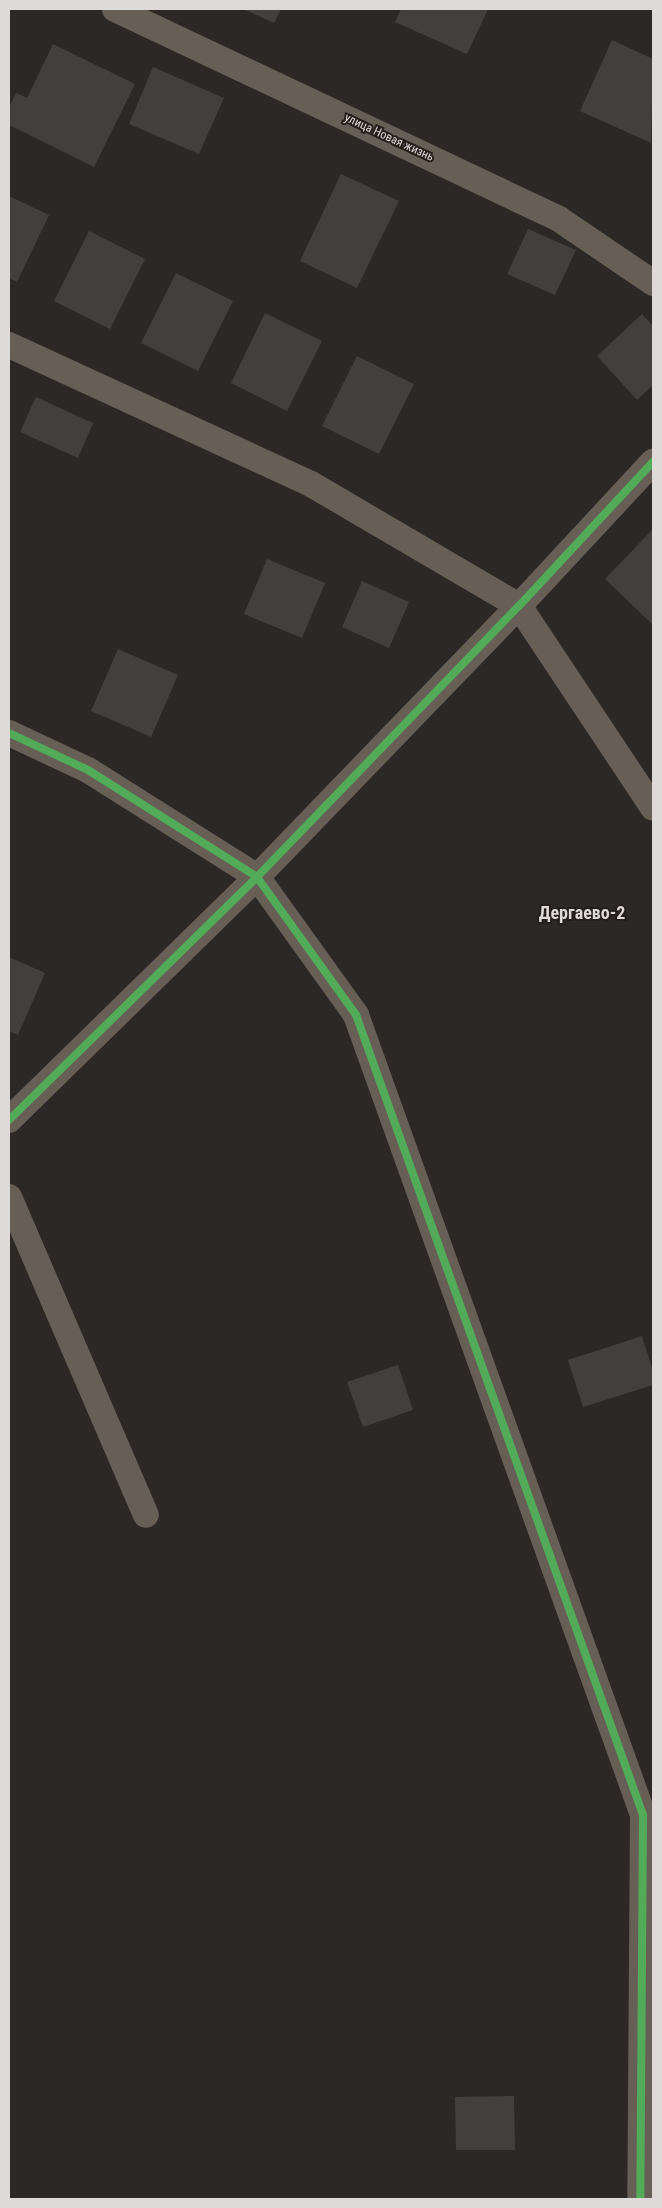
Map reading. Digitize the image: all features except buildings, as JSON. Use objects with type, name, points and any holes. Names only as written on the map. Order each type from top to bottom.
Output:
[{"type":"street","name":"улица Новая жизнь","points":[[115,9],[559,219],[653,283]]},
{"type":"street","points":[[9,345],[311,484],[519,606],[653,808]]},
{"type":"street","points":[[9,1120],[257,877],[519,606],[653,462]]},
{"type":"street","points":[[9,733],[88,770],[257,877],[356,1016],[648,1815],[640,2199]]},
{"type":"street","points":[[9,1197],[146,1514]]},
{"type":"cycle path","points":[[9,1120],[257,877],[519,606],[653,462]]},
{"type":"cycle path","points":[[9,733],[88,770],[257,877],[356,1015],[643,1815],[640,2199]]},
{"type":"district","name":"Дергаево-2","points":[[582,913]]}]
